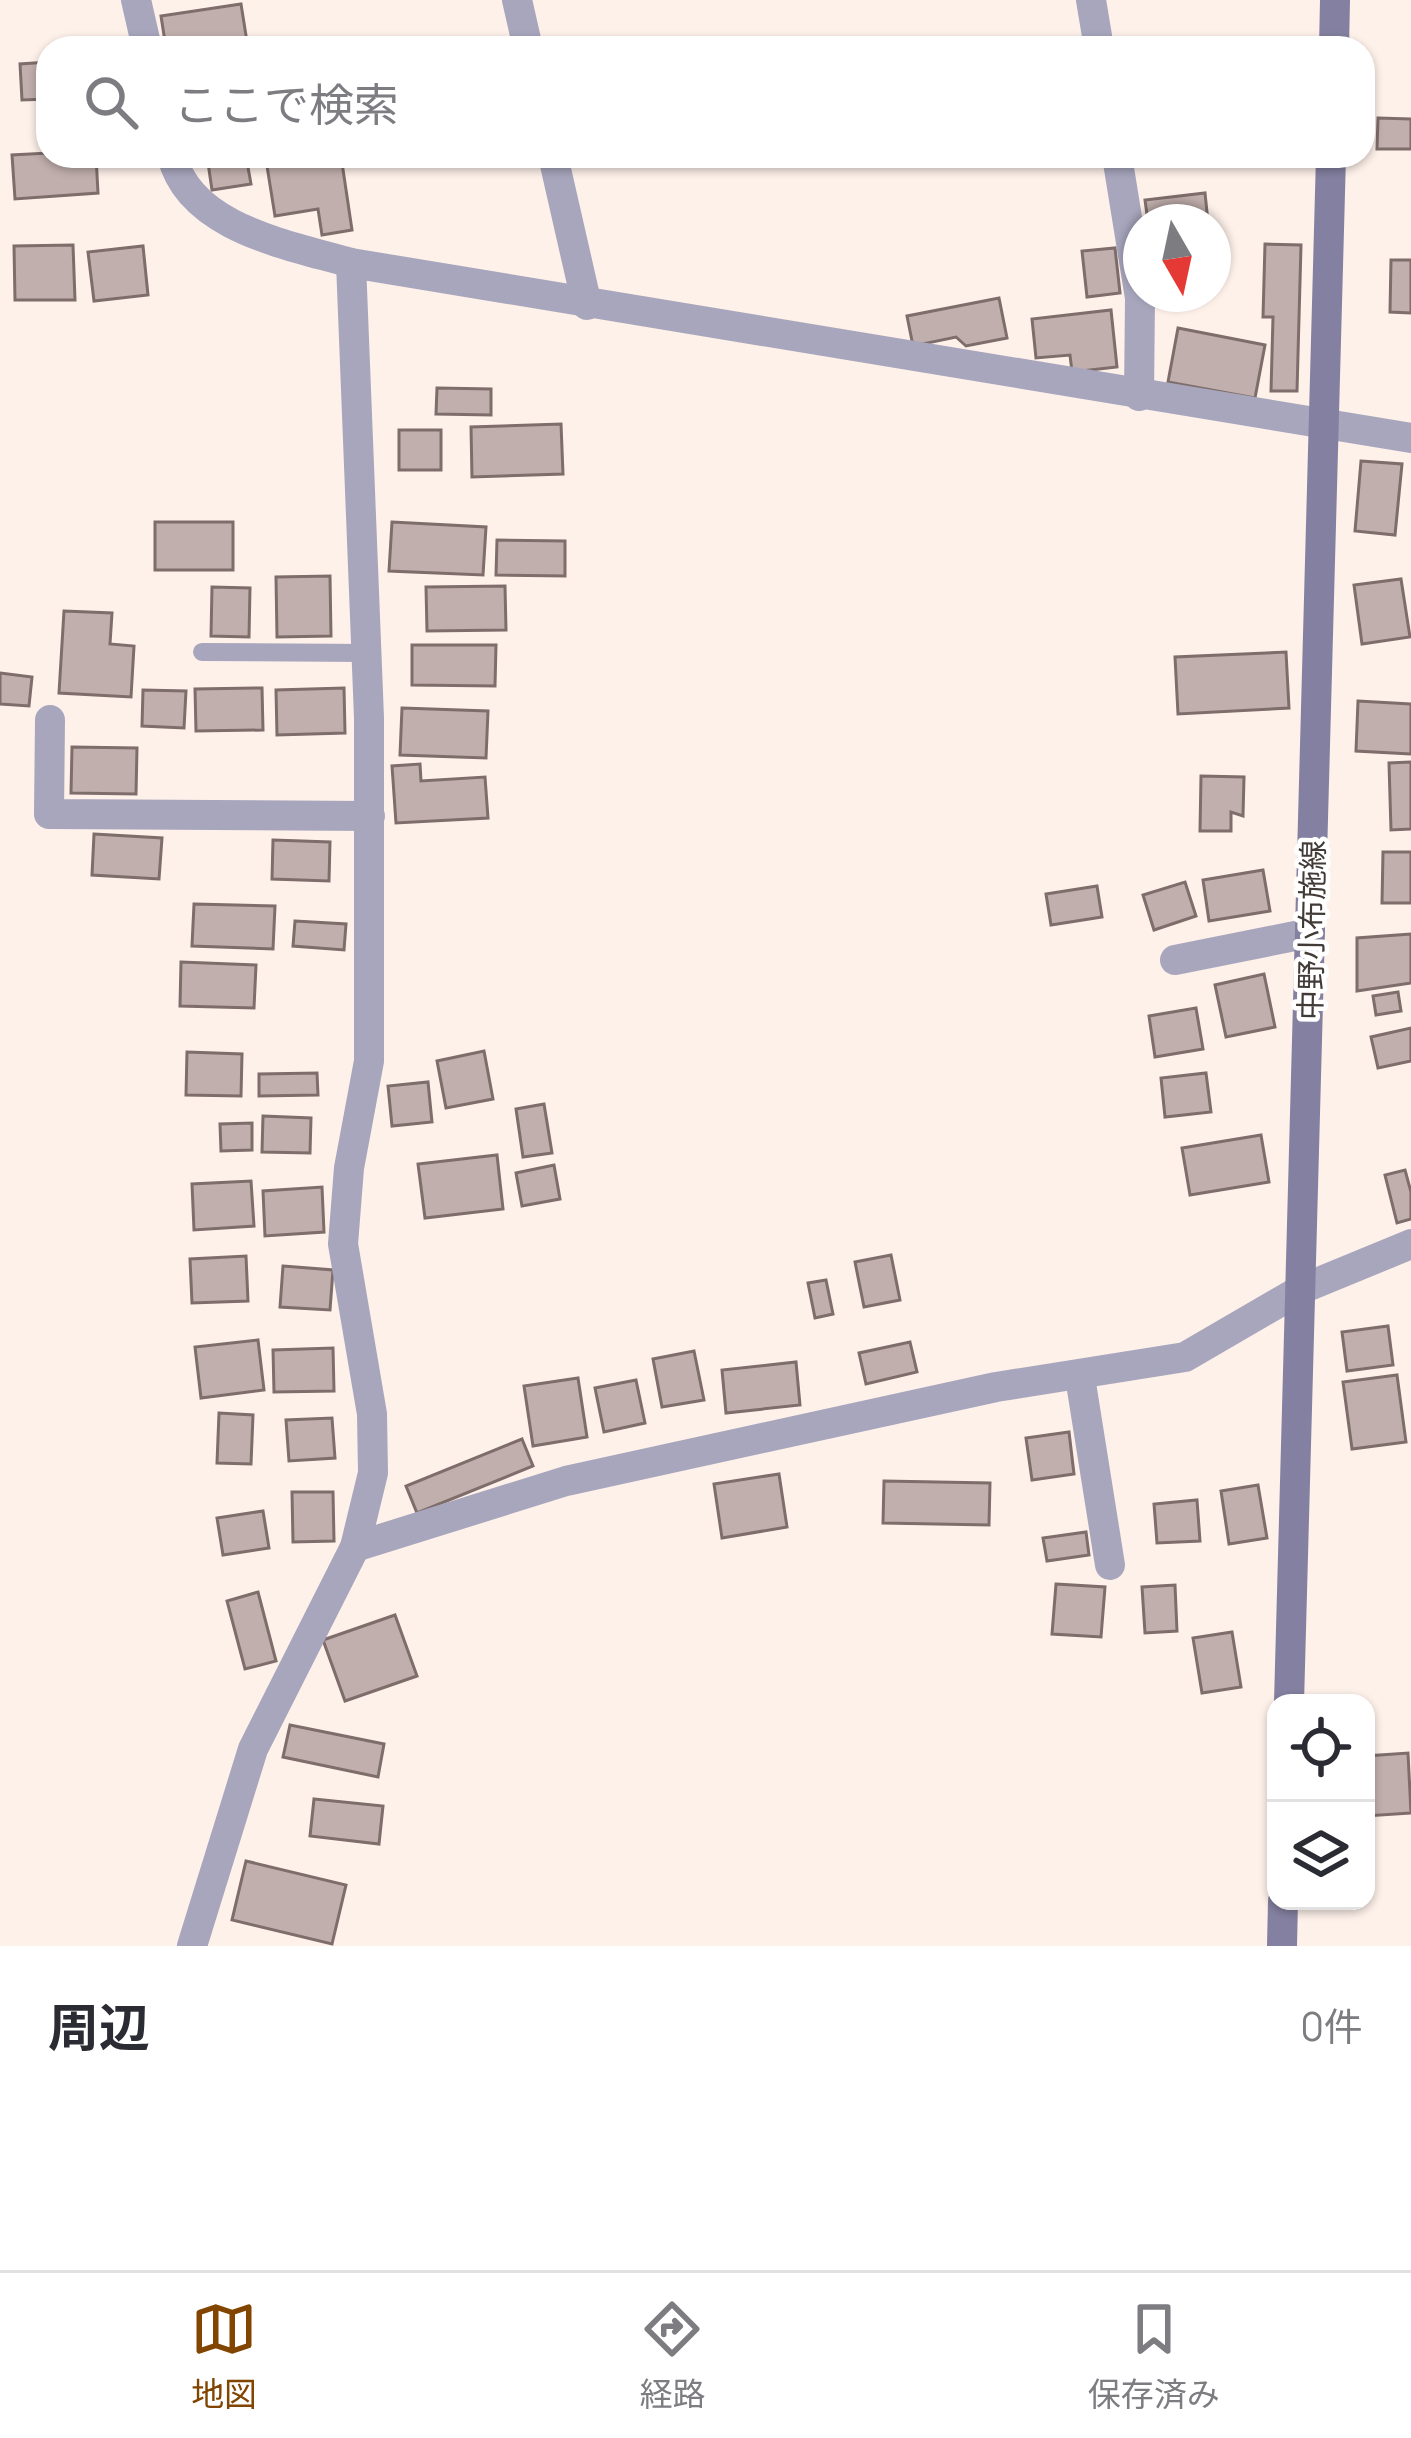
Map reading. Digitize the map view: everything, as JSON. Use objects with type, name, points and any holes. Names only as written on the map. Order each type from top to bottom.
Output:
[{"type":"main road","points":[[1334,36],[1335,0]]},
{"type":"main road","name":"中野小布施線","points":[[1289,1694],[1331,168]]},
{"type":"main road","points":[[1282,1946],[1283,1910]]},
{"type":"street","points":[[136,0],[144,36]]},
{"type":"street","points":[[517,0],[525,36]]},
{"type":"street","points":[[1091,0],[1097,36]]},
{"type":"street","points":[[175,168],[207,209],[259,236],[351,263],[1411,438]]},
{"type":"street","points":[[556,168],[587,305]]},
{"type":"street","points":[[1119,168],[1140,298],[1139,395]]},
{"type":"street","points":[[192,1946],[253,1749],[355,1547],[373,1473],[372,1414],[343,1244],[349,1168],[369,1061],[370,817],[351,263]]},
{"type":"street","points":[[50,720],[49,814],[370,817]]},
{"type":"street","points":[[1175,960],[1310,933]]},
{"type":"street","points":[[355,1547],[566,1480],[996,1387],[1185,1357],[1302,1289],[1411,1244]]},
{"type":"street","points":[[1080,1377],[1110,1565]]},
{"type":"lane","points":[[202,652],[366,653]]},
{"type":"building","points":[[241,4],[246,36],[164,36],[161,16]]},
{"type":"building","points":[[36,63],[36,99],[22,100],[20,64]]},
{"type":"building","points":[[1378,118],[1411,119],[1411,149],[1377,149]]},
{"type":"building","points":[[36,154],[36,168],[97,168],[98,193],[15,199],[12,155]]},
{"type":"building","points":[[209,168],[248,168],[251,184],[212,190]]},
{"type":"building","points":[[267,168],[343,168],[352,230],[322,235],[318,209],[275,216]]},
{"type":"building","points":[[1205,193],[1206,204],[1146,204],[1145,200]]},
{"type":"building","points":[[1265,244],[1301,245],[1297,391],[1271,391],[1273,317],[1263,317]]},
{"type":"building","points":[[73,245],[75,300],[15,300],[14,246]]},
{"type":"building","points":[[143,246],[148,295],[94,301],[88,252]]},
{"type":"building","points":[[1115,248],[1120,293],[1087,297],[1082,251]]},
{"type":"building","points":[[1391,260],[1411,260],[1411,313],[1390,312]]},
{"type":"building","points":[[999,298],[1007,338],[966,346],[956,337],[913,346],[907,316]]},
{"type":"building","points":[[1111,310],[1117,367],[1072,372],[1070,355],[1036,358],[1032,319]]},
{"type":"building","points":[[1178,328],[1265,345],[1255,398],[1168,382]]},
{"type":"building","points":[[437,388],[491,389],[491,415],[436,414]]},
{"type":"building","points":[[561,424],[563,474],[472,477],[471,427]]},
{"type":"building","points":[[399,430],[441,430],[441,470],[399,470]]},
{"type":"building","points":[[1361,461],[1402,464],[1395,535],[1355,531]]},
{"type":"building","points":[[155,522],[233,522],[233,570],[155,570]]},
{"type":"building","points":[[392,522],[486,527],[483,575],[389,571]]},
{"type":"building","points":[[497,540],[565,541],[565,576],[496,575]]},
{"type":"building","points":[[330,576],[331,636],[277,637],[276,577]]},
{"type":"building","points":[[1401,579],[1410,637],[1362,644],[1354,585]]},
{"type":"building","points":[[505,586],[506,630],[427,631],[426,587]]},
{"type":"building","points":[[212,587],[250,588],[249,637],[211,636]]},
{"type":"building","points":[[64,611],[112,613],[110,644],[134,646],[131,697],[59,693]]},
{"type":"building","points":[[412,645],[496,645],[495,686],[412,685]]},
{"type":"building","points":[[1286,652],[1289,708],[1178,714],[1175,657]]},
{"type":"building","points":[[0,673],[32,677],[29,706],[0,704]]},
{"type":"building","points":[[262,688],[263,730],[196,731],[195,689]]},
{"type":"building","points":[[344,688],[345,733],[277,735],[276,690]]},
{"type":"building","points":[[143,690],[186,691],[184,728],[142,726]]},
{"type":"building","points":[[1358,701],[1411,704],[1411,754],[1356,751]]},
{"type":"building","points":[[402,708],[488,711],[486,758],[400,755]]},
{"type":"building","points":[[72,747],[137,748],[136,794],[71,793]]},
{"type":"building","points":[[1411,762],[1411,829],[1391,830],[1389,763]]},
{"type":"building","points":[[420,764],[421,781],[485,777],[488,818],[396,823],[392,766]]},
{"type":"building","points":[[1201,776],[1244,777],[1243,816],[1231,812],[1231,831],[1200,831]]},
{"type":"building","points":[[94,834],[162,838],[159,879],[92,875]]},
{"type":"building","points":[[273,840],[330,842],[329,881],[272,879]]},
{"type":"building","points":[[1383,852],[1411,852],[1411,903],[1382,903]]},
{"type":"building","points":[[1263,870],[1270,911],[1209,921],[1203,880]]},
{"type":"building","points":[[1185,882],[1196,916],[1154,930],[1143,895]]},
{"type":"building","points":[[1097,886],[1102,917],[1051,925],[1046,894]]},
{"type":"building","points":[[194,904],[275,906],[273,949],[192,946]]},
{"type":"building","points":[[295,921],[346,924],[344,950],[293,946]]},
{"type":"building","points":[[1411,934],[1411,983],[1357,991],[1357,938]]},
{"type":"building","points":[[181,962],[256,965],[254,1008],[180,1006]]},
{"type":"building","points":[[1264,974],[1275,1027],[1226,1037],[1215,985]]},
{"type":"building","points":[[1398,992],[1401,1011],[1376,1015],[1373,996]]},
{"type":"building","points":[[1196,1008],[1203,1049],[1155,1057],[1149,1016]]},
{"type":"building","points":[[1411,1028],[1411,1061],[1378,1068],[1371,1037]]},
{"type":"building","points":[[484,1051],[493,1099],[446,1108],[437,1061]]},
{"type":"building","points":[[187,1052],[242,1054],[241,1096],[186,1095]]},
{"type":"building","points":[[317,1073],[318,1095],[259,1096],[259,1074]]},
{"type":"building","points":[[1206,1073],[1211,1112],[1165,1117],[1161,1078]]},
{"type":"building","points":[[428,1082],[432,1122],[392,1126],[388,1086]]},
{"type":"building","points":[[544,1104],[552,1153],[523,1157],[516,1109]]},
{"type":"building","points":[[263,1116],[311,1118],[310,1153],[262,1152]]},
{"type":"building","points":[[252,1123],[252,1150],[221,1151],[220,1124]]},
{"type":"building","points":[[1261,1135],[1269,1182],[1190,1195],[1182,1148]]},
{"type":"building","points":[[497,1155],[503,1209],[425,1218],[418,1164]]},
{"type":"building","points":[[554,1165],[560,1199],[522,1206],[516,1173]]},
{"type":"building","points":[[1405,1170],[1411,1219],[1397,1223],[1385,1175]]},
{"type":"building","points":[[251,1181],[254,1226],[194,1230],[192,1184]]},
{"type":"building","points":[[322,1187],[324,1232],[265,1236],[263,1191]]},
{"type":"building","points":[[891,1255],[900,1300],[864,1307],[855,1262]]},
{"type":"building","points":[[246,1256],[248,1301],[192,1303],[190,1259]]},
{"type":"building","points":[[283,1266],[333,1270],[330,1310],[280,1307]]},
{"type":"building","points":[[826,1280],[833,1314],[815,1318],[808,1283]]},
{"type":"building","points":[[1388,1326],[1393,1365],[1347,1371],[1342,1332]]},
{"type":"building","points":[[258,1340],[264,1390],[201,1398],[195,1347]]},
{"type":"building","points":[[910,1342],[917,1372],[866,1384],[859,1353]]},
{"type":"building","points":[[333,1348],[334,1391],[274,1392],[273,1350]]},
{"type":"building","points":[[694,1351],[704,1400],[662,1407],[653,1359]]},
{"type":"building","points":[[796,1362],[800,1405],[726,1413],[722,1370]]},
{"type":"building","points":[[1397,1375],[1406,1442],[1352,1449],[1343,1382]]},
{"type":"building","points":[[578,1378],[587,1437],[533,1446],[524,1386]]},
{"type":"building","points":[[636,1380],[645,1423],[604,1432],[595,1388]]},
{"type":"building","points":[[219,1413],[253,1415],[251,1464],[217,1463]]},
{"type":"building","points":[[332,1418],[335,1458],[289,1461],[286,1420]]},
{"type":"building","points":[[1069,1432],[1074,1474],[1032,1480],[1026,1438]]},
{"type":"building","points":[[522,1439],[533,1466],[417,1513],[406,1486]]},
{"type":"building","points":[[779,1474],[787,1527],[722,1538],[714,1484]]},
{"type":"building","points":[[884,1481],[990,1483],[989,1525],[883,1523]]},
{"type":"building","points":[[1258,1485],[1267,1538],[1229,1544],[1221,1491]]},
{"type":"building","points":[[292,1492],[333,1492],[334,1541],[293,1542]]},
{"type":"building","points":[[1197,1500],[1200,1541],[1157,1543],[1154,1504]]},
{"type":"building","points":[[263,1511],[269,1548],[223,1555],[217,1518]]},
{"type":"building","points":[[1086,1532],[1089,1555],[1047,1561],[1043,1538]]},
{"type":"building","points":[[1056,1584],[1105,1587],[1101,1637],[1052,1634]]},
{"type":"building","points":[[1175,1585],[1177,1631],[1145,1633],[1142,1587]]},
{"type":"building","points":[[258,1592],[276,1661],[245,1669],[227,1601]]},
{"type":"building","points":[[395,1615],[417,1676],[345,1701],[323,1640]]},
{"type":"building","points":[[1232,1632],[1241,1687],[1202,1693],[1193,1638]]},
{"type":"building","points":[[290,1725],[384,1744],[378,1777],[283,1757]]},
{"type":"building","points":[[1408,1753],[1411,1813],[1375,1815],[1375,1755]]},
{"type":"building","points":[[314,1799],[383,1806],[379,1844],[310,1836]]},
{"type":"building","points":[[246,1861],[346,1885],[332,1944],[232,1920]]}]
